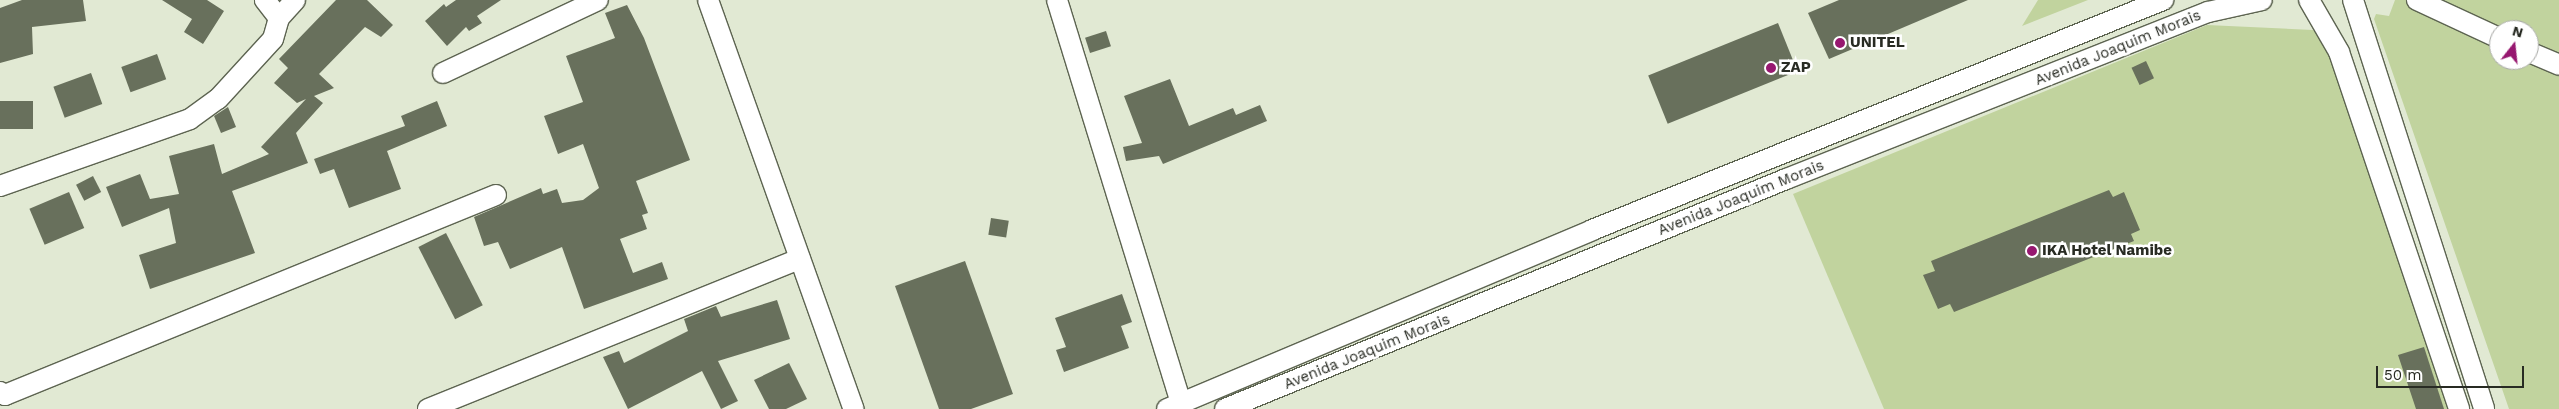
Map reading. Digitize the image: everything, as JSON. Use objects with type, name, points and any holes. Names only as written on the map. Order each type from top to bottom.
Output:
[{"type":"street","points":[[265,0],[279,18]]},
{"type":"street","points":[[0,186],[190,119],[218,99],[273,39],[279,18],[296,0]]},
{"type":"street","points":[[443,73],[598,0]]},
{"type":"street","points":[[708,0],[854,409]]},
{"type":"street","points":[[1057,0],[1174,406]]},
{"type":"street","name":"Avenida Joaquim Morais","points":[[1174,406],[1592,230],[2163,0]]},
{"type":"street","name":"Avenida Joaquim Morais","points":[[1226,409],[1878,142],[2208,12],[2262,0]]},
{"type":"street","points":[[2309,0],[2339,52],[2460,409]]},
{"type":"street","points":[[2353,0],[2484,409]]},
{"type":"street","points":[[2417,0],[2489,33]]},
{"type":"street","points":[[2539,56],[2559,65]]},
{"type":"street","points":[[4,393],[496,195]]},
{"type":"street","points":[[428,409],[800,259]]},
{"type":"green space","points":[[2038,0],[2088,0],[2022,26]]},
{"type":"green space","points":[[2395,0],[2559,0],[2559,409],[2509,409],[2374,19],[2376,14],[2389,16]]},
{"type":"green space","points":[[2207,25],[2313,30],[2324,38],[2451,409],[1884,409],[1793,194]]},
{"type":"building","points":[[22,0],[83,0],[86,21],[32,27],[33,54],[0,63],[0,8]]},
{"type":"building","points":[[162,0],[207,0],[224,11],[203,44],[184,32],[192,19]]},
{"type":"building","points":[[336,0],[367,0],[393,25],[381,37],[365,27],[319,74],[334,88],[314,96],[323,103],[296,133],[308,163],[232,191],[255,253],[150,289],[139,255],[176,243],[169,208],[122,227],[106,187],[140,174],[150,199],[179,194],[169,156],[214,144],[222,174],[269,154],[261,147],[306,99],[297,103],[274,83],[288,68],[279,59]]},
{"type":"building","points":[[456,0],[501,0],[477,16],[482,23],[469,31],[466,27],[447,46],[425,21],[444,4],[446,7]]},
{"type":"building","points":[[1839,0],[1968,0],[1829,59],[1808,13]]},
{"type":"building","points":[[627,5],[644,38],[690,160],[636,181],[648,213],[642,215],[647,229],[620,239],[633,273],[662,262],[668,279],[584,309],[562,247],[510,269],[498,242],[484,246],[474,217],[541,188],[543,194],[557,189],[562,203],[583,200],[599,188],[583,144],[558,154],[544,116],[583,102],[566,56],[615,38],[605,13]]},
{"type":"building","points":[[1778,23],[1797,71],[1668,124],[1648,75]]},
{"type":"building","points":[[1106,31],[1111,46],[1090,53],[1085,38]]},
{"type":"building","points":[[157,54],[166,79],[131,92],[121,67]]},
{"type":"building","points":[[2146,61],[2154,78],[2140,85],[2131,68]]},
{"type":"building","points":[[91,73],[102,104],[65,118],[53,87]]},
{"type":"building","points":[[1170,79],[1189,126],[1233,108],[1236,115],[1260,105],[1267,121],[1163,164],[1159,156],[1126,161],[1123,147],[1142,143],[1124,96]]},
{"type":"building","points":[[0,101],[33,101],[33,129],[0,129]]},
{"type":"building","points":[[437,101],[447,126],[387,151],[401,189],[349,208],[334,169],[320,174],[314,159],[405,126],[401,116]]},
{"type":"building","points":[[228,107],[236,127],[221,133],[214,116]]},
{"type":"building","points":[[93,176],[101,192],[84,201],[76,185]]},
{"type":"building","name":"IKA Hotel Namibe","points":[[2109,190],[2113,197],[2124,192],[2140,230],[2131,234],[2134,241],[1954,312],[1950,304],[1938,309],[1923,275],[1935,271],[1931,261]]},
{"type":"building","points":[[69,192],[84,228],[45,245],[29,209]]},
{"type":"building","points":[[991,218],[1009,221],[1006,238],[988,235]]},
{"type":"building","points":[[446,233],[483,305],[455,319],[418,247]]},
{"type":"building","points":[[965,261],[1013,394],[971,409],[939,409],[895,286]]},
{"type":"building","points":[[1122,294],[1132,322],[1121,326],[1129,348],[1064,372],[1056,350],[1066,347],[1055,318]]},
{"type":"building","points":[[777,300],[790,339],[718,361],[738,401],[721,409],[702,371],[628,409],[603,357],[619,351],[624,363],[688,331],[684,319],[716,306],[721,317]]},
{"type":"building","points":[[2424,347],[2444,409],[2416,409],[2398,355]]},
{"type":"building","points":[[789,363],[807,399],[786,409],[769,409],[754,380]]},
{"type":"place","name":"UNITEL","points":[[1840,43]]},
{"type":"place","name":"ZAP","points":[[1771,68]]},
{"type":"place","name":"IKA Hotel Namibe","points":[[2032,251]]}]
